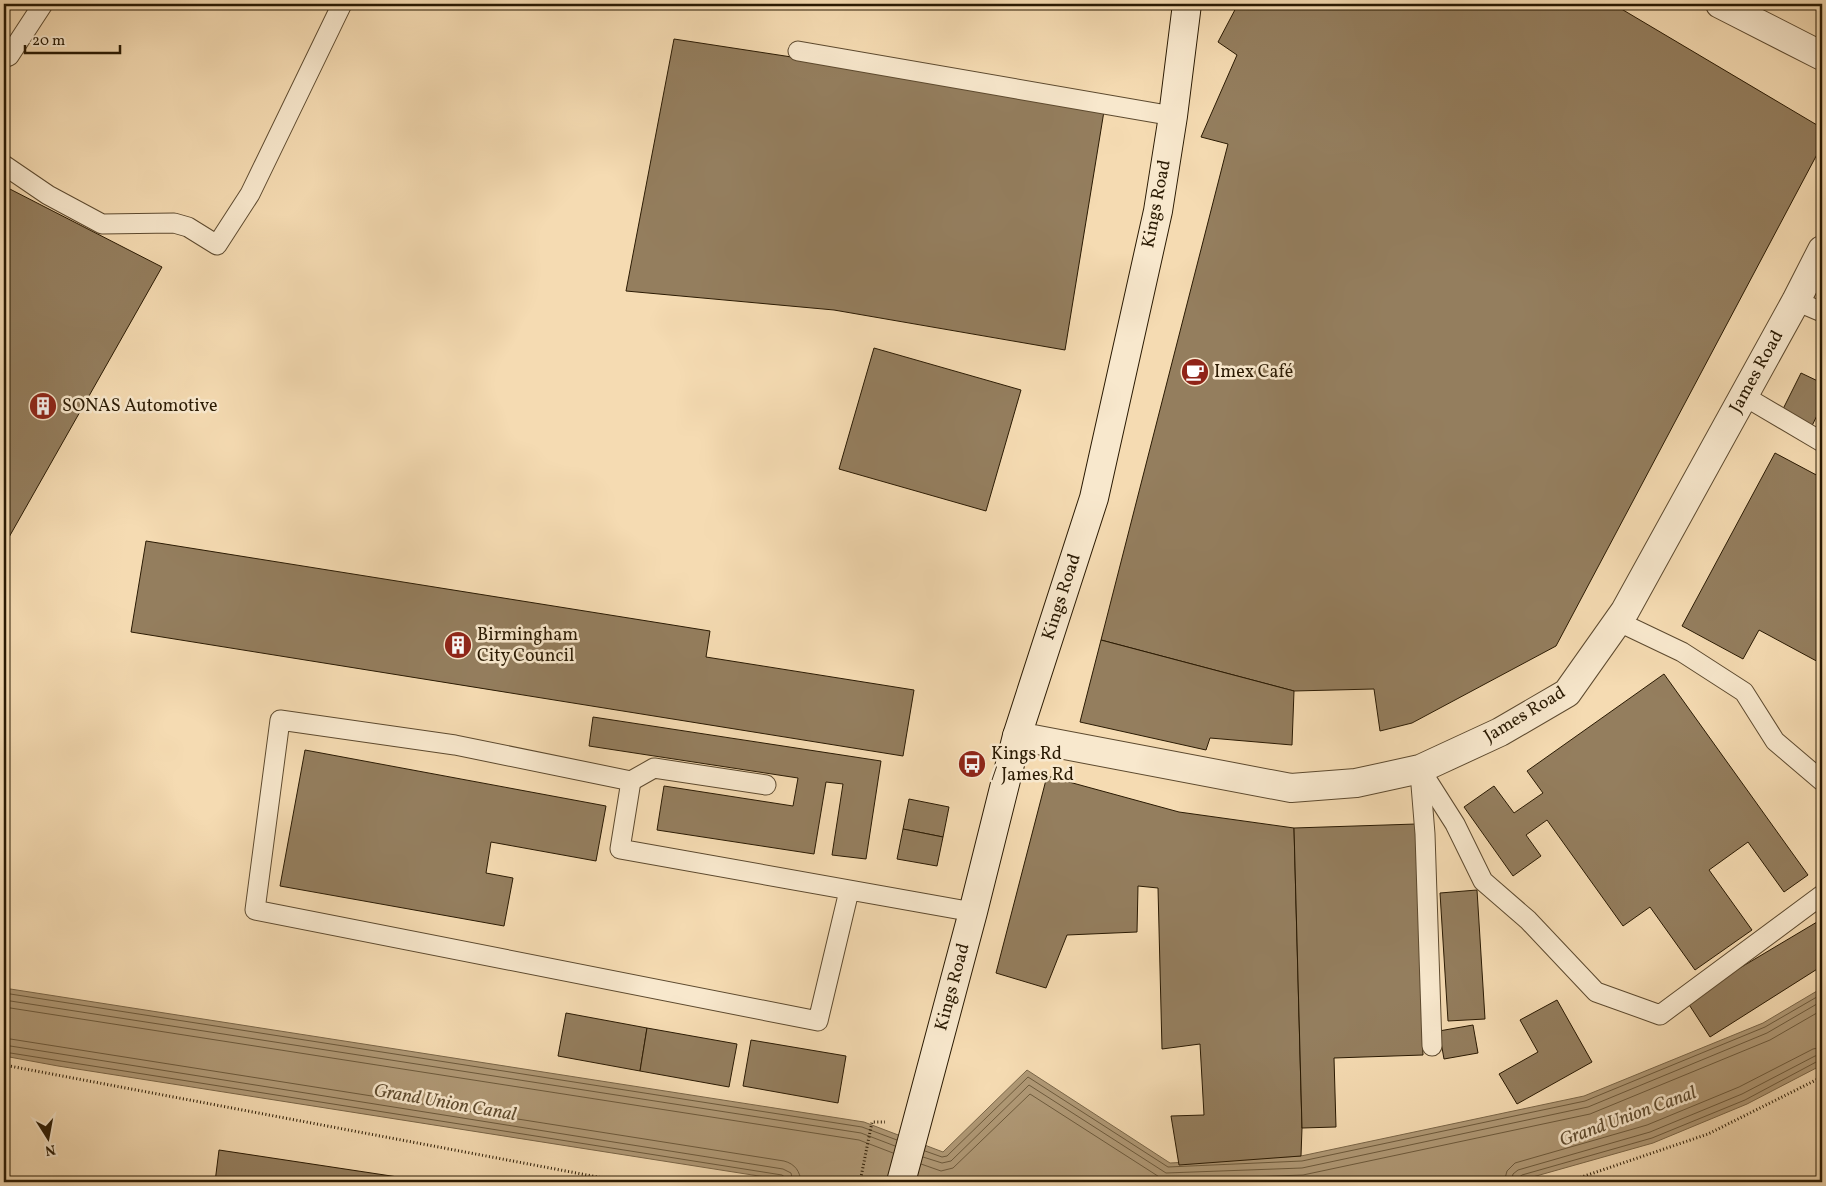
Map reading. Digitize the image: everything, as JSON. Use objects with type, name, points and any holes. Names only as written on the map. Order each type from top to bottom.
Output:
[{"type":"street","name":"Kings Road","points":[[901,1182],[973,912],[1017,736],[1094,498],[1158,210],[1173,116],[1187,4]]},
{"type":"street","points":[[1720,4],[1822,56]]},
{"type":"street","name":"James Road","points":[[1017,736],[1291,788],[1356,783],[1420,769],[1500,732],[1567,693],[1625,612],[1796,301],[1822,250]]},
{"type":"lane","points":[[4,58],[9,56],[43,4]]},
{"type":"lane","points":[[4,165],[48,195],[102,224],[174,222],[188,227],[217,245],[250,194],[342,4]]},
{"type":"lane","points":[[798,51],[1173,116]]},
{"type":"lane","points":[[1796,301],[1822,312]]},
{"type":"lane","points":[[1744,396],[1822,442]]},
{"type":"lane","points":[[1617,622],[1682,652],[1744,692],[1775,741],[1822,781]]},
{"type":"lane","points":[[766,785],[654,768],[631,781],[455,745],[280,720],[255,910],[818,1021],[849,890]]},
{"type":"lane","points":[[1420,769],[1454,824],[1483,881],[1528,920],[1596,992],[1660,1015],[1822,895]]},
{"type":"lane","points":[[1420,769],[1425,834],[1432,1046]]},
{"type":"lane","points":[[631,781],[620,849],[973,912]]},
{"type":"path","points":[[4,1065],[624,1182]]},
{"type":"path","points":[[1567,1182],[1708,1134],[1822,1077]]},
{"type":"path","points":[[860,1182],[872,1122]]},
{"type":"water","name":"Grand Union Canal","points":[[4,988],[864,1122],[943,1152],[1027,1070],[1170,1163],[1301,1156],[1584,1096],[1763,1023],[1822,988],[1822,1065],[1747,1104],[1653,1143],[1515,1182],[797,1182],[4,1056]]},
{"type":"building","points":[[1238,4],[1613,4],[1822,128],[1822,145],[1556,646],[1412,723],[1380,731],[1374,689],[1294,691],[1101,640],[1228,144],[1201,137],[1237,55],[1218,42]]},
{"type":"building","points":[[674,39],[1105,105],[1065,350],[834,310],[626,291]]},
{"type":"building","name":"SONAS Automotive","points":[[4,186],[162,267],[4,546]]},
{"type":"building","points":[[874,348],[1021,390],[986,511],[839,469]]},
{"type":"building","points":[[1801,373],[1822,383],[1822,405],[1810,430],[1780,415]]},
{"type":"building","points":[[1775,453],[1822,478],[1822,664],[1759,630],[1743,659],[1682,626]]},
{"type":"building","name":"Birmingham City Council","points":[[146,541],[710,631],[706,657],[914,690],[903,756],[131,632]]},
{"type":"building","points":[[1101,640],[1294,691],[1292,745],[1210,738],[1206,750],[1080,722]]},
{"type":"building","points":[[1664,674],[1808,875],[1784,892],[1748,842],[1709,870],[1752,930],[1695,970],[1650,907],[1623,926],[1547,820],[1526,835],[1541,856],[1513,876],[1464,807],[1494,786],[1514,813],[1543,793],[1527,771]]},
{"type":"building","points":[[593,717],[881,761],[866,859],[832,855],[843,784],[826,782],[814,854],[657,830],[664,786],[793,806],[798,778],[589,746]]},
{"type":"building","points":[[305,750],[606,806],[596,861],[491,842],[486,873],[513,878],[504,926],[280,886]]},
{"type":"building","points":[[1047,776],[1179,812],[1294,828],[1302,1128],[1301,1156],[1179,1165],[1171,1116],[1204,1115],[1200,1044],[1162,1049],[1158,888],[1138,886],[1137,932],[1067,935],[1046,988],[996,973]]},
{"type":"building","points":[[909,799],[949,807],[943,837],[903,829]]},
{"type":"building","points":[[1416,824],[1423,1055],[1334,1058],[1336,1127],[1302,1128],[1294,828]]},
{"type":"building","points":[[903,829],[943,837],[937,866],[897,859]]},
{"type":"building","points":[[1477,890],[1485,1019],[1448,1021],[1440,893]]},
{"type":"building","points":[[1822,916],[1822,966],[1710,1037],[1686,1000],[1817,922]]},
{"type":"building","points":[[1557,1000],[1592,1062],[1517,1104],[1499,1074],[1538,1052],[1520,1020]]},
{"type":"building","points":[[566,1013],[647,1028],[640,1071],[558,1056]]},
{"type":"building","points":[[1473,1025],[1478,1053],[1444,1059],[1439,1031]]},
{"type":"building","points":[[647,1028],[737,1044],[729,1087],[640,1071]]},
{"type":"building","points":[[751,1040],[846,1056],[838,1103],[743,1086]]},
{"type":"building","points":[[219,1150],[431,1182],[215,1182]]},
{"type":"place","name":"Imex Café","points":[[1195,372]]},
{"type":"place","name":"SONAS Automotive","points":[[43,406]]},
{"type":"place","name":"Birmingham City Council","points":[[458,645]]},
{"type":"place","name":"Kings Rd / James Rd","points":[[972,764]]}]
